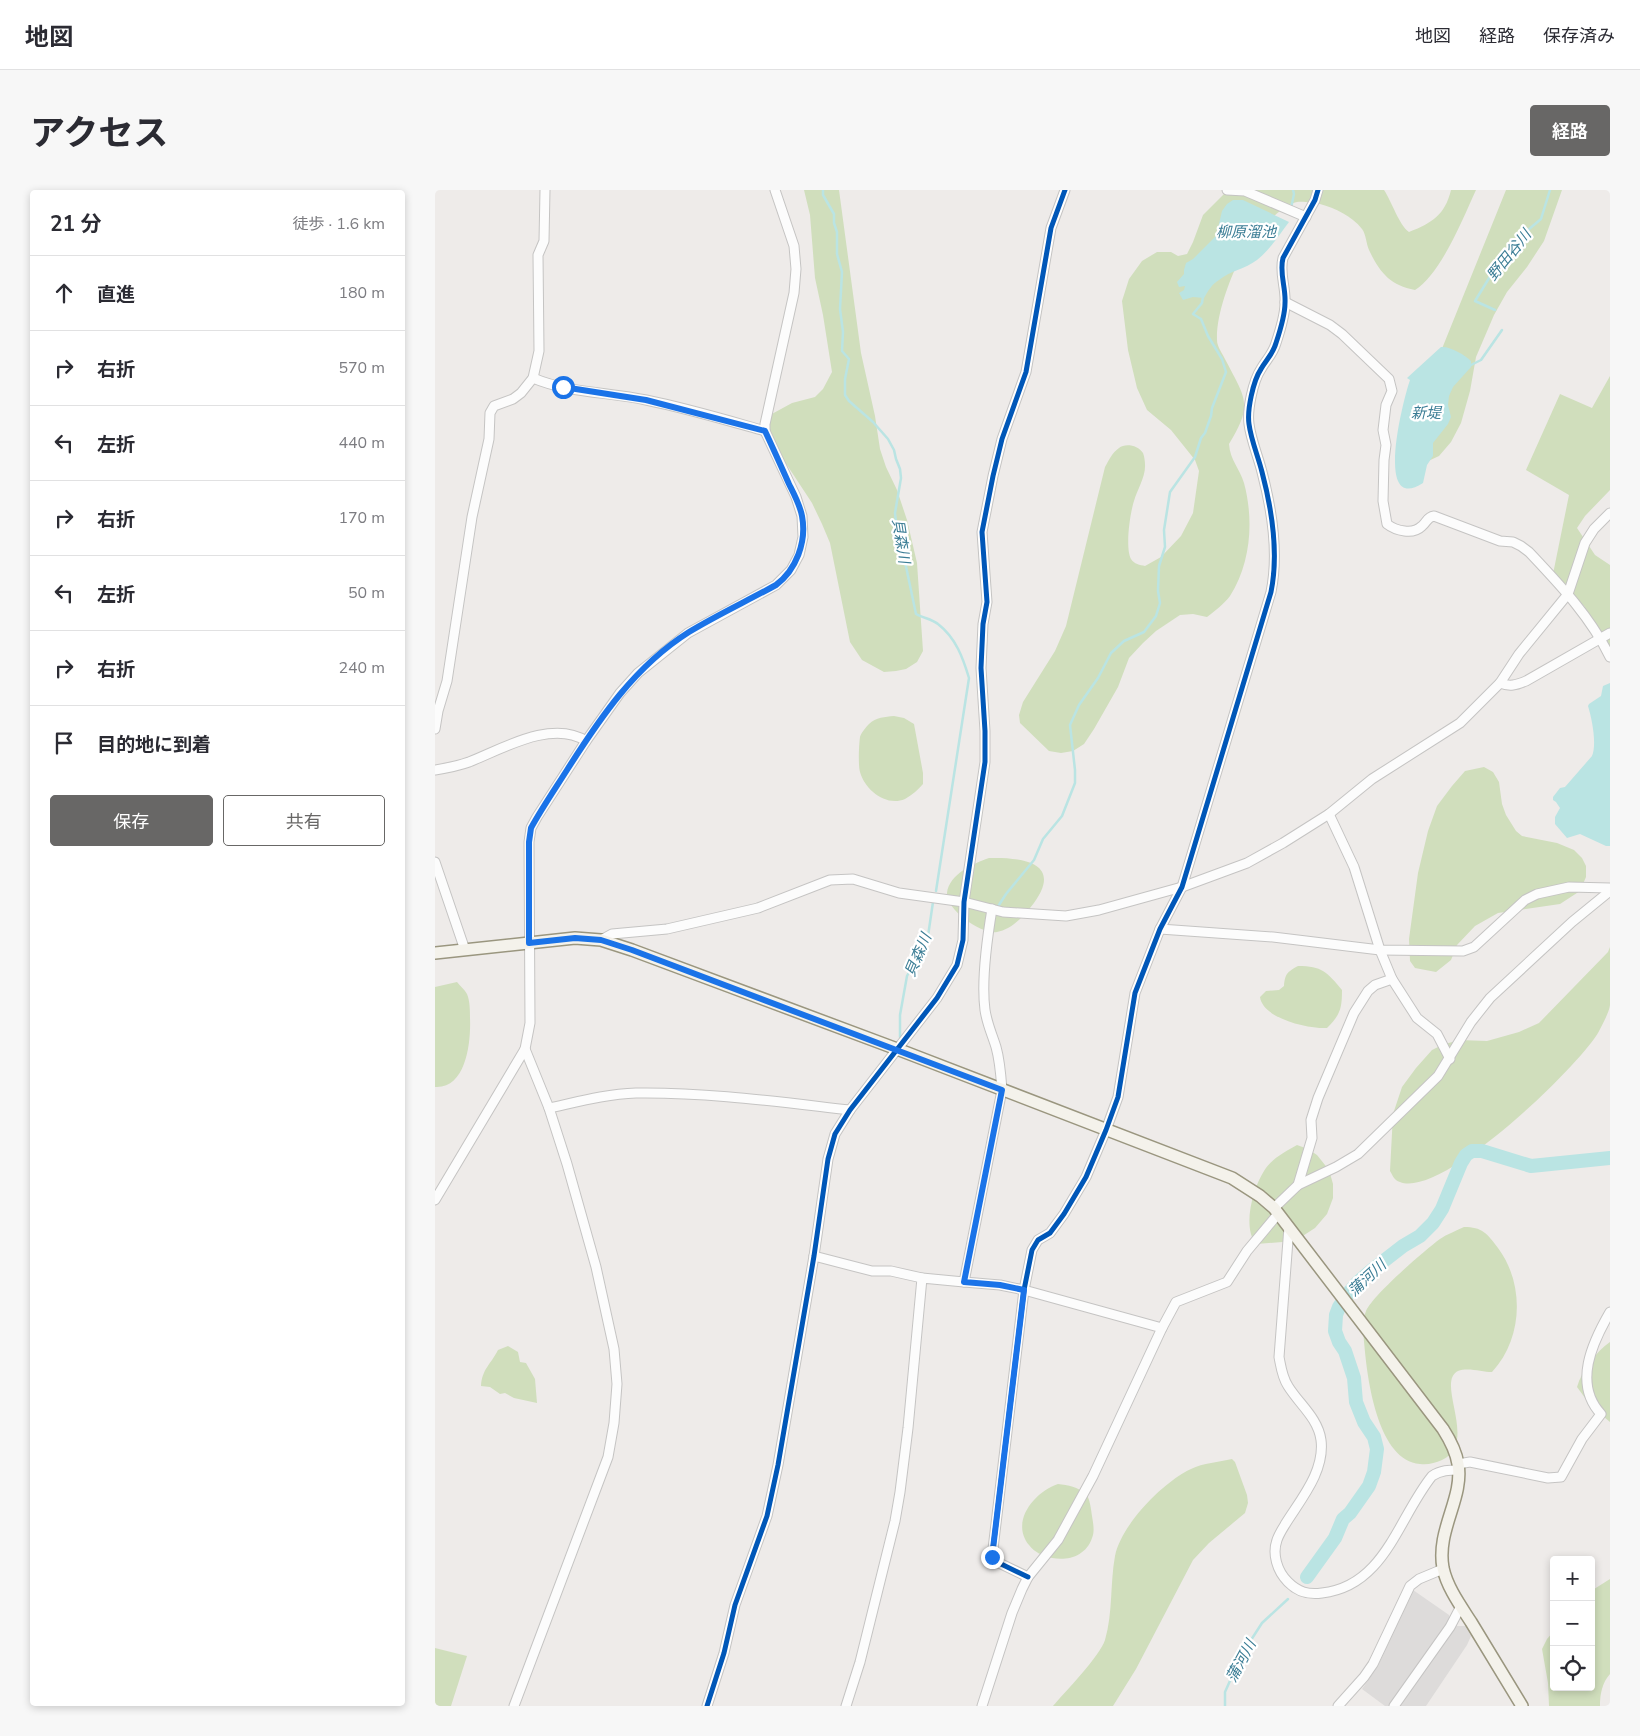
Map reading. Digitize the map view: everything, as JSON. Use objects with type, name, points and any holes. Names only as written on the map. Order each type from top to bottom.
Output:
[{"type":"street","points":[[435,728],[447,680],[472,517],[489,440],[490,413],[494,406],[513,398],[521,392],[533,378],[539,351],[538,255],[543,241],[545,190]]},
{"type":"street","points":[[435,1200],[525,1049],[530,1023],[529,842],[531,828],[586,741],[620,693],[638,673],[688,632],[776,585],[791,570],[799,555],[803,537],[802,516],[765,431],[765,418],[794,293],[796,270],[795,246],[775,190]]},
{"type":"street","points":[[707,1706],[735,1605],[767,1516],[778,1465],[814,1256],[828,1159],[835,1134],[849,1110],[937,998],[957,965],[963,940],[964,902],[985,762],[981,668],[983,624],[987,602],[982,532],[1002,439],[1026,372],[1049,235],[1065,190]]},
{"type":"street","points":[[1227,190],[1245,191],[1306,217]]},
{"type":"street","points":[[1028,1577],[997,1562],[992,1557],[1024,1290],[1032,1250],[1038,1240],[1049,1233],[1064,1214],[1086,1177],[1118,1097],[1135,993],[1160,929],[1182,887],[1274,577],[1275,540],[1263,474],[1249,425],[1249,413],[1256,378],[1276,345],[1285,302],[1281,265],[1283,258],[1315,200],[1317,190]]},
{"type":"street","points":[[1285,302],[1330,325],[1389,379],[1392,391],[1386,405],[1383,430],[1386,445],[1383,501],[1387,524],[1398,530],[1413,531],[1422,527],[1429,517],[1434,516],[1500,541],[1513,542],[1521,546],[1529,552],[1587,616],[1610,657]]},
{"type":"street","points":[[533,378],[563,387],[646,400],[765,431]]},
{"type":"street","points":[[601,940],[612,934],[667,929],[758,908],[830,880],[853,879],[899,893],[964,902],[1003,912],[1066,916],[1099,910],[1182,887],[1247,863],[1329,814],[1372,779],[1460,723],[1500,683],[1519,654],[1568,594],[1585,544],[1594,529],[1610,513]]},
{"type":"street","points":[[1500,683],[1507,686],[1526,681],[1610,633]]},
{"type":"street","points":[[435,770],[468,762],[518,741],[533,737],[567,733],[574,734],[586,741]]},
{"type":"street","points":[[1329,814],[1354,867],[1380,950],[1393,979],[1417,1018],[1437,1034],[1450,1059]]},
{"type":"street","points":[[435,862],[465,950]]},
{"type":"street","points":[[1160,929],[1273,937],[1380,950],[1463,951],[1474,947],[1525,900],[1537,894],[1569,887],[1610,890]]},
{"type":"street","points":[[1298,1185],[1358,1154],[1438,1076],[1471,1022],[1490,998],[1572,922],[1610,890]]},
{"type":"street","points":[[964,1282],[1002,1090],[1000,1067],[996,1047],[988,1026],[984,994],[987,935],[992,909]]},
{"type":"street","points":[[435,953],[575,938],[601,940],[897,1050],[1231,1178],[1260,1196],[1289,1227],[1452,1443],[1459,1467],[1455,1493],[1443,1538],[1443,1569],[1461,1606],[1522,1706]]},
{"type":"street","points":[[982,1706],[1012,1613],[1028,1577],[1058,1540],[1093,1476],[1176,1302],[1227,1282],[1276,1211],[1298,1185],[1312,1138],[1311,1120],[1318,1098],[1354,1013],[1368,990],[1375,985],[1393,979]]},
{"type":"street","points":[[514,1706],[608,1457],[614,1423],[617,1384],[614,1348],[596,1267],[549,1108],[525,1049]]},
{"type":"street","points":[[549,1108],[604,1096],[635,1093],[783,1102],[849,1110]]},
{"type":"street","points":[[1289,1227],[1279,1357],[1281,1370],[1287,1385],[1317,1425],[1321,1441],[1321,1456],[1315,1474],[1277,1540],[1275,1553],[1279,1570],[1283,1576],[1294,1588],[1303,1592],[1313,1594],[1331,1592],[1349,1587],[1363,1577],[1380,1560],[1432,1476],[1445,1470],[1470,1462],[1548,1478],[1561,1476],[1582,1439],[1601,1414],[1589,1395],[1585,1379],[1588,1360],[1610,1312]]},
{"type":"street","points":[[814,1256],[872,1271],[891,1271],[923,1278],[1000,1285],[1162,1328]]},
{"type":"street","points":[[846,1706],[860,1662],[895,1521],[908,1428],[923,1278]]},
{"type":"street","points":[[1338,1706],[1373,1664],[1410,1586],[1419,1579],[1443,1569]]},
{"type":"street","points":[[1394,1706],[1450,1628],[1461,1606]]},
{"type":"shaded area","points":[[1413,1590],[1449,1615],[1450,1621],[1456,1626],[1465,1626],[1471,1636],[1467,1645],[1426,1706],[1385,1706],[1362,1689],[1377,1668]]},
{"type":"green space","points":[[804,190],[839,190],[861,353],[875,416],[880,449],[907,520],[917,563],[923,651],[917,662],[906,669],[884,672],[862,660],[850,642],[830,543],[822,524],[812,503],[787,465],[759,433],[770,415],[792,403],[815,397],[823,389],[832,372],[815,278],[810,215]]},
{"type":"green space","points":[[1228,190],[1384,190],[1402,224],[1409,232],[1431,221],[1441,212],[1451,190],[1476,190],[1458,230],[1442,259],[1434,272],[1415,290],[1399,285],[1387,277],[1377,265],[1369,250],[1363,231],[1358,224],[1337,210],[1320,204],[1297,202],[1281,210],[1248,245],[1231,278],[1217,330],[1217,343],[1238,385],[1244,402],[1241,420],[1229,444],[1231,455],[1244,483],[1250,526],[1246,556],[1237,583],[1230,596],[1207,617],[1193,614],[1180,615],[1156,631],[1129,658],[1118,687],[1084,744],[1073,751],[1061,753],[1049,751],[1020,723],[1019,715],[1023,702],[1055,651],[1066,626],[1105,467],[1113,454],[1122,446],[1128,445],[1141,450],[1144,457],[1144,473],[1132,506],[1129,530],[1129,554],[1134,562],[1145,566],[1161,557],[1181,536],[1193,513],[1199,471],[1195,460],[1171,430],[1147,410],[1137,388],[1128,350],[1122,301],[1129,279],[1142,261],[1157,252],[1171,252],[1178,256],[1187,254],[1203,215]]},
{"type":"green space","points":[[1506,190],[1562,190],[1544,241],[1527,267],[1507,292],[1494,315],[1476,357],[1470,391],[1461,423],[1451,442],[1439,456],[1424,463],[1437,361]]},
{"type":"green space","points":[[1610,376],[1610,490],[1585,516],[1577,528],[1595,555],[1610,565],[1610,647],[1584,606],[1553,574],[1569,495],[1526,470],[1560,394],[1592,408]]},
{"type":"green space","points":[[894,716],[904,718],[914,724],[923,773],[923,784],[908,797],[898,801],[884,799],[871,791],[863,779],[859,765],[860,737],[864,730],[875,720]]},
{"type":"green space","points":[[1484,767],[1493,772],[1499,782],[1502,804],[1506,815],[1516,831],[1522,836],[1557,843],[1574,850],[1582,858],[1586,866],[1586,877],[1580,891],[1560,904],[1498,913],[1475,926],[1457,945],[1451,960],[1436,972],[1415,968],[1410,961],[1409,939],[1418,873],[1428,831],[1437,806],[1465,771]]},
{"type":"green space","points":[[989,858],[1017,859],[1028,862],[1037,866],[1043,873],[1044,882],[1040,893],[1023,916],[1011,926],[997,932],[990,932],[966,920],[952,906],[947,893],[952,880],[963,870]]},
{"type":"green space","points":[[1610,947],[1610,1005],[1608,1012],[1598,1033],[1564,1073],[1507,1127],[1476,1152],[1446,1171],[1420,1182],[1400,1182],[1395,1179],[1390,1171],[1393,1114],[1402,1087],[1432,1050],[1459,1040],[1487,1041],[1519,1032],[1539,1023],[1608,952]]},
{"type":"green space","points":[[1298,966],[1313,967],[1323,971],[1342,990],[1339,1011],[1327,1028],[1309,1027],[1288,1021],[1278,1017],[1263,1005],[1260,997],[1266,991],[1279,990],[1284,986],[1287,974]]},
{"type":"green space","points":[[457,982],[466,992],[469,1003],[470,1027],[468,1050],[465,1062],[454,1080],[446,1086],[435,1087],[435,987]]},
{"type":"green space","points":[[1297,1145],[1317,1155],[1329,1170],[1333,1184],[1333,1198],[1327,1214],[1315,1228],[1295,1241],[1256,1244],[1252,1237],[1249,1218],[1256,1187],[1271,1162]]},
{"type":"green space","points":[[1464,1227],[1475,1228],[1484,1232],[1507,1262],[1516,1294],[1515,1328],[1510,1344],[1492,1372],[1462,1370],[1452,1377],[1451,1387],[1457,1440],[1452,1452],[1442,1460],[1431,1464],[1420,1464],[1406,1460],[1395,1450],[1385,1435],[1378,1418],[1369,1382],[1363,1331],[1364,1316],[1378,1295],[1412,1262],[1440,1239]]},
{"type":"green space","points":[[1610,1342],[1610,1422],[1591,1406],[1577,1387],[1582,1374],[1590,1362]]},
{"type":"green space","points":[[508,1346],[518,1352],[520,1362],[526,1363],[535,1379],[537,1403],[514,1398],[505,1393],[500,1394],[490,1387],[481,1386],[485,1371],[498,1350]]},
{"type":"green space","points":[[1232,1459],[1235,1462],[1247,1495],[1248,1503],[1245,1513],[1209,1543],[1193,1560],[1136,1669],[1113,1706],[1053,1706],[1090,1664],[1102,1647],[1108,1630],[1115,1556],[1125,1531],[1134,1518],[1156,1494],[1180,1475],[1201,1465]]},
{"type":"green space","points":[[1058,1484],[1073,1487],[1086,1494],[1090,1504],[1093,1527],[1093,1536],[1085,1549],[1076,1556],[1064,1559],[1042,1555],[1034,1550],[1024,1536],[1022,1527],[1023,1518],[1033,1501],[1049,1488]]},
{"type":"green space","points":[[1610,1579],[1610,1674],[1602,1689],[1600,1706],[1549,1706],[1548,1683],[1542,1649],[1550,1636],[1550,1691],[1595,1691],[1595,1588]]},
{"type":"green space","points":[[435,1648],[467,1656],[451,1706],[435,1706]]},
{"type":"water","name":"柳原溜池","points":[[1233,200],[1243,200],[1289,222],[1270,247],[1257,260],[1228,274],[1210,288],[1204,298],[1193,297],[1183,300],[1179,293],[1184,290],[1185,286],[1179,287],[1177,282],[1184,274],[1186,263],[1193,259],[1216,236],[1222,211]]},
{"type":"water","name":"新堤","points":[[1441,347],[1453,349],[1465,356],[1471,361],[1471,367],[1453,387],[1449,396],[1448,405],[1451,417],[1448,424],[1433,443],[1433,456],[1427,465],[1423,483],[1408,488],[1399,483],[1395,469],[1398,428],[1410,380],[1407,378]]},
{"type":"water","points":[[1610,683],[1610,846],[1606,846],[1580,834],[1567,838],[1555,824],[1555,817],[1560,808],[1553,800],[1553,797],[1560,788],[1565,787],[1592,756],[1594,738],[1588,706],[1601,696],[1603,686]]},
{"type":"waterway","name":"貝森川","points":[[823,190],[823,195],[834,214],[837,232],[837,254],[842,272],[840,309],[843,332],[842,351],[849,359],[845,379],[845,395],[849,401],[873,422],[888,439],[894,450],[901,478],[895,513],[898,540],[904,557],[916,614],[936,622],[950,636],[961,656],[969,678],[936,891]]},
{"type":"waterway","points":[[1291,208],[1293,190]]},
{"type":"waterway","name":"野田谷川","points":[[1495,310],[1475,301],[1491,275],[1518,247],[1522,235],[1541,219],[1550,190]]},
{"type":"waterway","points":[[997,908],[1034,860],[1043,839],[1062,816],[1075,783],[1070,725],[1079,705],[1098,678],[1111,653],[1124,641],[1144,632],[1156,616],[1160,603],[1158,591],[1159,566],[1165,547],[1164,530],[1170,492],[1195,457],[1226,372],[1222,359],[1208,336],[1201,319],[1193,314],[1202,303],[1203,296]]},
{"type":"waterway","name":"野田谷川","points":[[1471,365],[1481,360],[1502,330]]},
{"type":"waterway","name":"貝森川","points":[[900,1037],[900,1015],[907,976],[928,936],[933,902]]},
{"type":"waterway","name":"蒲河川","points":[[1307,1577],[1335,1538],[1343,1519],[1350,1513],[1369,1486],[1374,1472],[1377,1449],[1374,1437],[1364,1422],[1356,1402],[1354,1378],[1345,1351],[1335,1331],[1336,1315],[1348,1294],[1372,1270],[1403,1246],[1420,1236],[1433,1223],[1442,1209],[1461,1163],[1466,1155],[1472,1151],[1482,1151],[1531,1166],[1610,1158]]},
{"type":"waterway","name":"蒲河川","points":[[1225,1706],[1225,1692],[1242,1654],[1262,1623],[1288,1599]]},
{"type":"cycle path","points":[[707,1706],[724,1653],[735,1605],[767,1516],[778,1465],[814,1256],[828,1159],[835,1134],[850,1110],[937,998],[957,965],[963,940],[964,902],[985,762],[981,668],[983,624],[987,602],[982,532],[1002,439],[1026,372],[1051,228],[1065,190]]},
{"type":"cycle path","points":[[1028,1577],[997,1562],[992,1557],[1024,1290],[1032,1250],[1038,1240],[1050,1233],[1064,1214],[1086,1177],[1118,1097],[1135,993],[1160,929],[1182,887],[1271,592],[1274,562],[1273,532],[1266,486],[1250,430],[1249,411],[1255,381],[1275,347],[1281,328],[1285,308],[1283,258],[1315,200],[1318,190]]},
{"type":"route","points":[[563,387],[646,400],[765,431],[802,516],[803,537],[799,555],[784,579],[688,632],[657,656],[620,693],[586,741],[531,828],[529,842],[529,943],[575,938],[601,940],[1002,1090],[964,1282],[1000,1285],[1024,1290],[992,1557]]}]
